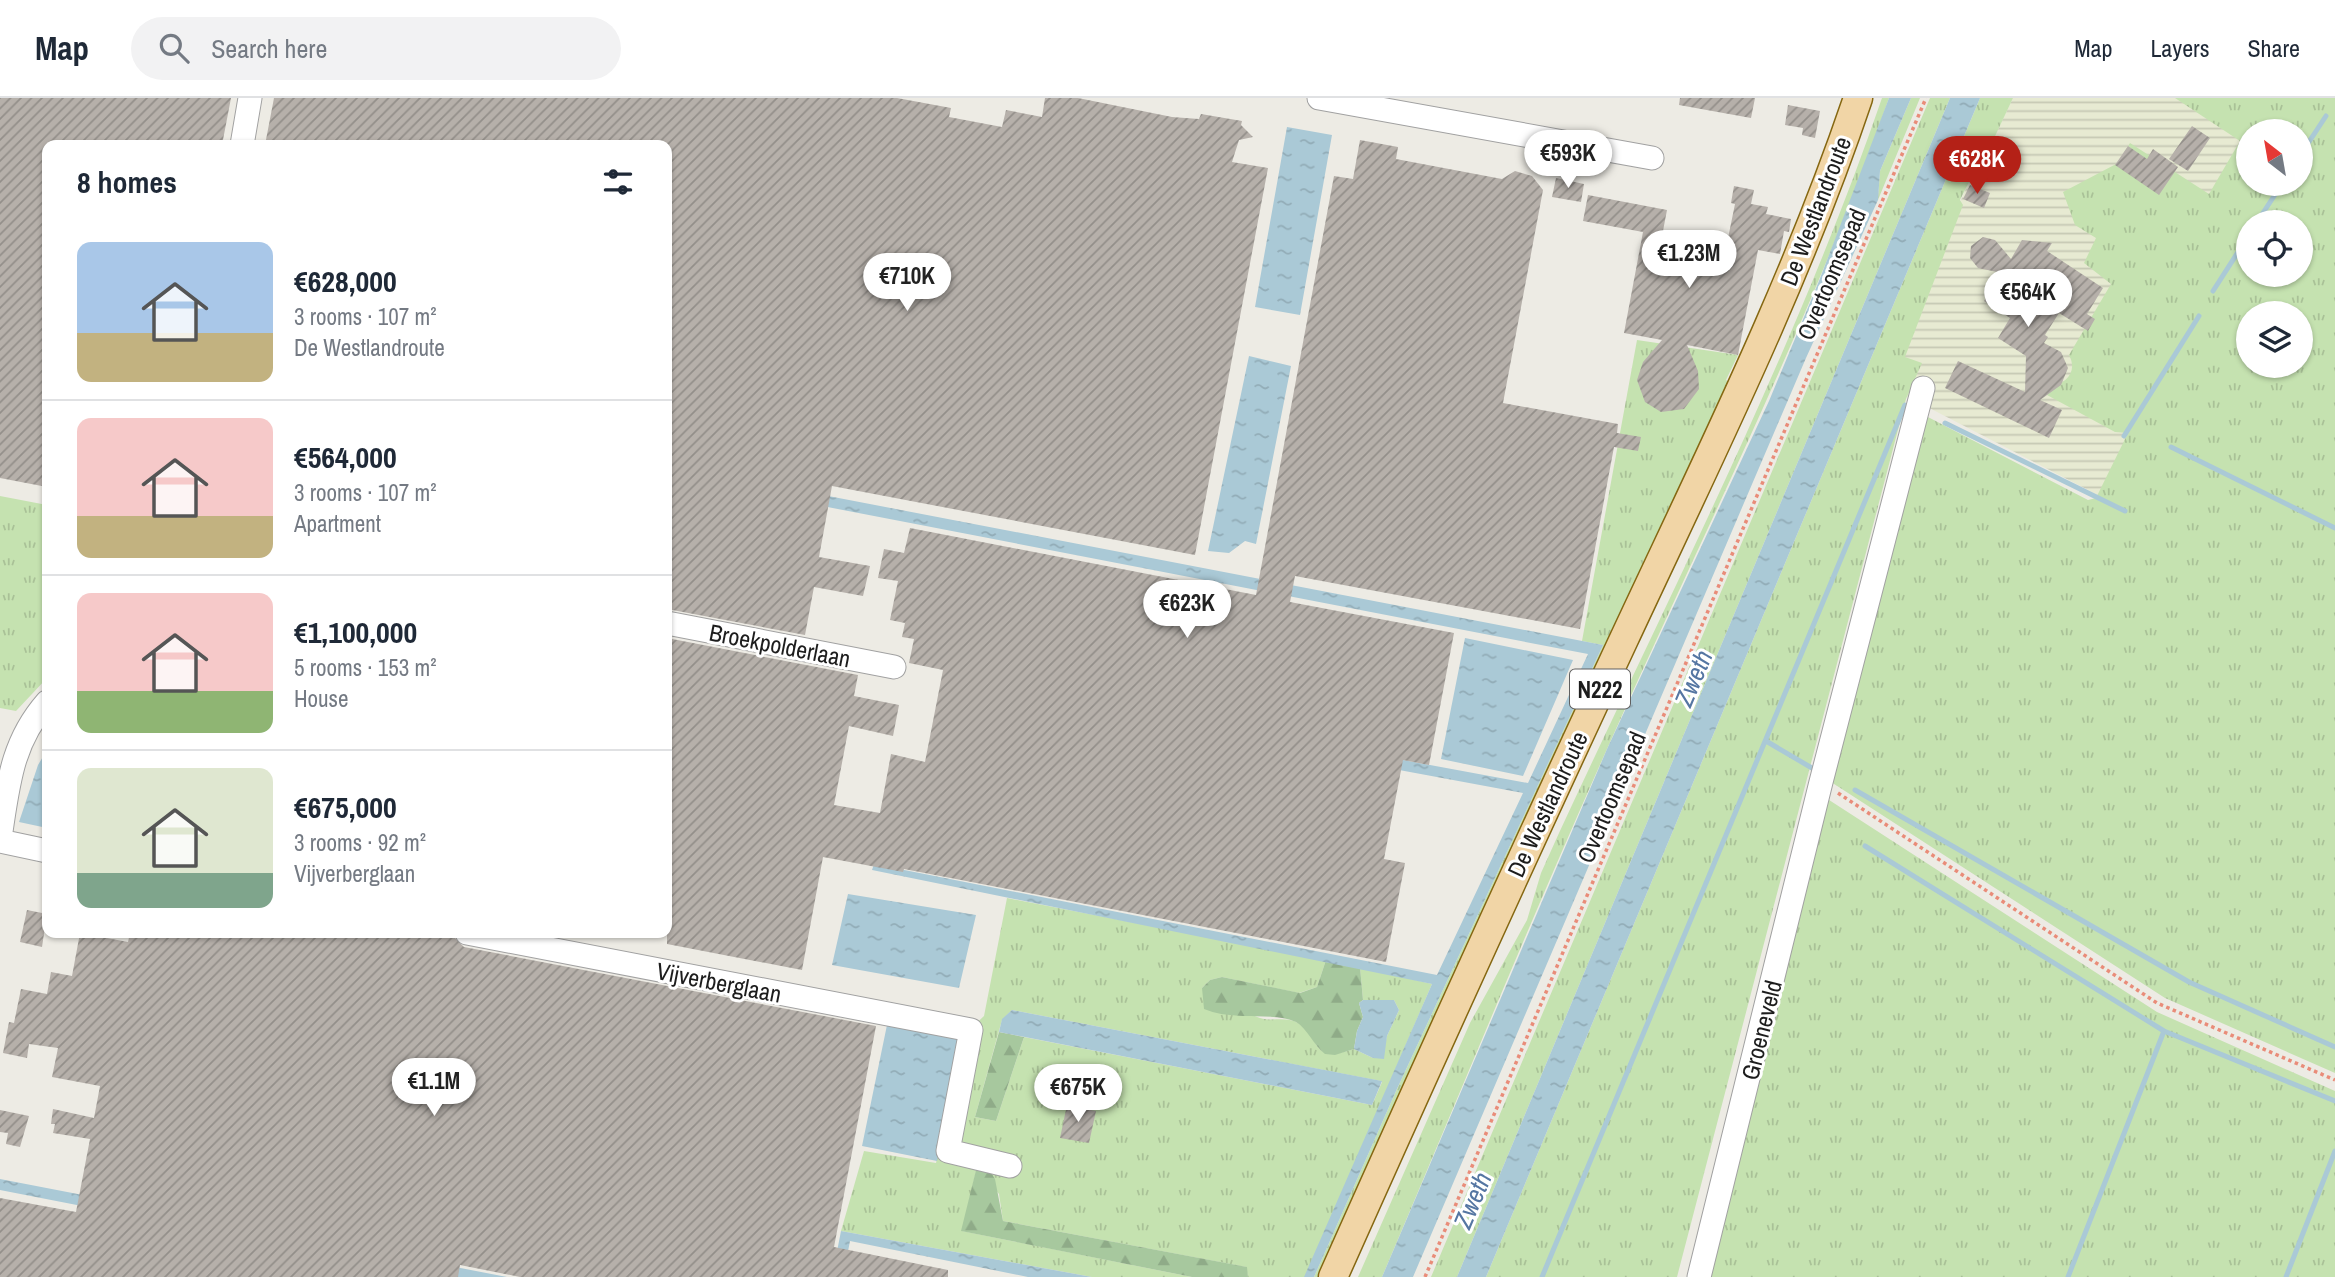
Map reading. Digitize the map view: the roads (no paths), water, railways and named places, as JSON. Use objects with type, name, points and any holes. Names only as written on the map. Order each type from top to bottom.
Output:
[{"type":"main road","name":"De Westlandroute","points":[[1333,1277],[1495,914],[1747,377],[1815,214],[1858,98]]},
{"type":"main road","name":"De Westlandroute","points":[[1350,1277],[1509,921],[1762,381],[1830,220],[1875,98]]},
{"type":"street","points":[[243,140],[250,98]]},
{"type":"street","points":[[1319,98],[1651,158]]},
{"type":"street","name":"Groeneveld","points":[[1699,1277],[1821,782],[1923,388]]},
{"type":"street","name":"Broekpolderlaan","points":[[672,624],[894,667]]},
{"type":"street","points":[[42,708],[32,720],[11,765],[0,839],[42,850]]},
{"type":"street","name":"Vijverberglaan","points":[[493,938],[971,1030],[948,1151],[1010,1166]]},
{"type":"water","points":[[1889,98],[1911,98],[1880,171],[1878,200],[1806,358],[1413,1277],[1382,1277],[1607,749],[1769,401],[1819,281]]},
{"type":"water","points":[[1950,98],[1980,98],[1486,1277],[1457,1277]]},
{"type":"water","points":[[1287,127],[1332,135],[1300,315],[1255,307]]},
{"type":"water","points":[[1249,356],[1291,366],[1256,544],[1245,541],[1229,553],[1208,551]]},
{"type":"water","points":[[672,466],[1603,645],[1396,1091],[1314,1277],[1304,1277],[1432,984],[872,870],[874,864],[1437,975],[1523,793],[979,692],[979,682],[1528,783],[1588,654],[672,477]]},
{"type":"water","points":[[1465,638],[1573,660],[1523,776],[1441,759]]},
{"type":"water","points":[[42,758],[42,827],[19,822]]},
{"type":"water","points":[[848,894],[976,915],[959,988],[832,965]]},
{"type":"water","points":[[1363,1000],[1394,1000],[1399,1010],[1387,1036],[1384,1059],[1373,1058],[1354,1049],[1363,1017],[1359,1003]]},
{"type":"water","points":[[1012,1010],[1382,1081],[1372,1105],[999,1032],[1002,1019]]},
{"type":"water","points":[[887,1025],[961,1039],[937,1161],[862,1146]]},
{"type":"water","points":[[0,1179],[507,1277],[445,1277],[0,1190]]},
{"type":"water","points":[[841,1231],[1092,1277],[1028,1277],[850,1241],[843,1277],[832,1277]]},
{"type":"waterway","points":[[2314,134],[2326,116]]},
{"type":"waterway","points":[[2265,210],[2274,196]]},
{"type":"waterway","points":[[2213,291],[2236,255]]},
{"type":"waterway","points":[[2124,436],[2199,316]]},
{"type":"waterway","points":[[1542,1277],[1905,405]]},
{"type":"waterway","points":[[1945,423],[2125,511]]},
{"type":"waterway","points":[[2171,447],[2335,528]]},
{"type":"waterway","points":[[1766,741],[1817,771]]},
{"type":"waterway","points":[[1855,790],[2189,982],[2335,1047]]},
{"type":"waterway","points":[[1865,846],[2164,1031],[2335,1101]]},
{"type":"waterway","points":[[2068,1277],[2164,1031]]},
{"type":"waterway","points":[[2286,1277],[2335,1151]]},
{"type":"water label","name":"Zweth","points":[[1693,678]]},
{"type":"water label","name":"Zweth","points":[[1472,1200]]}]
